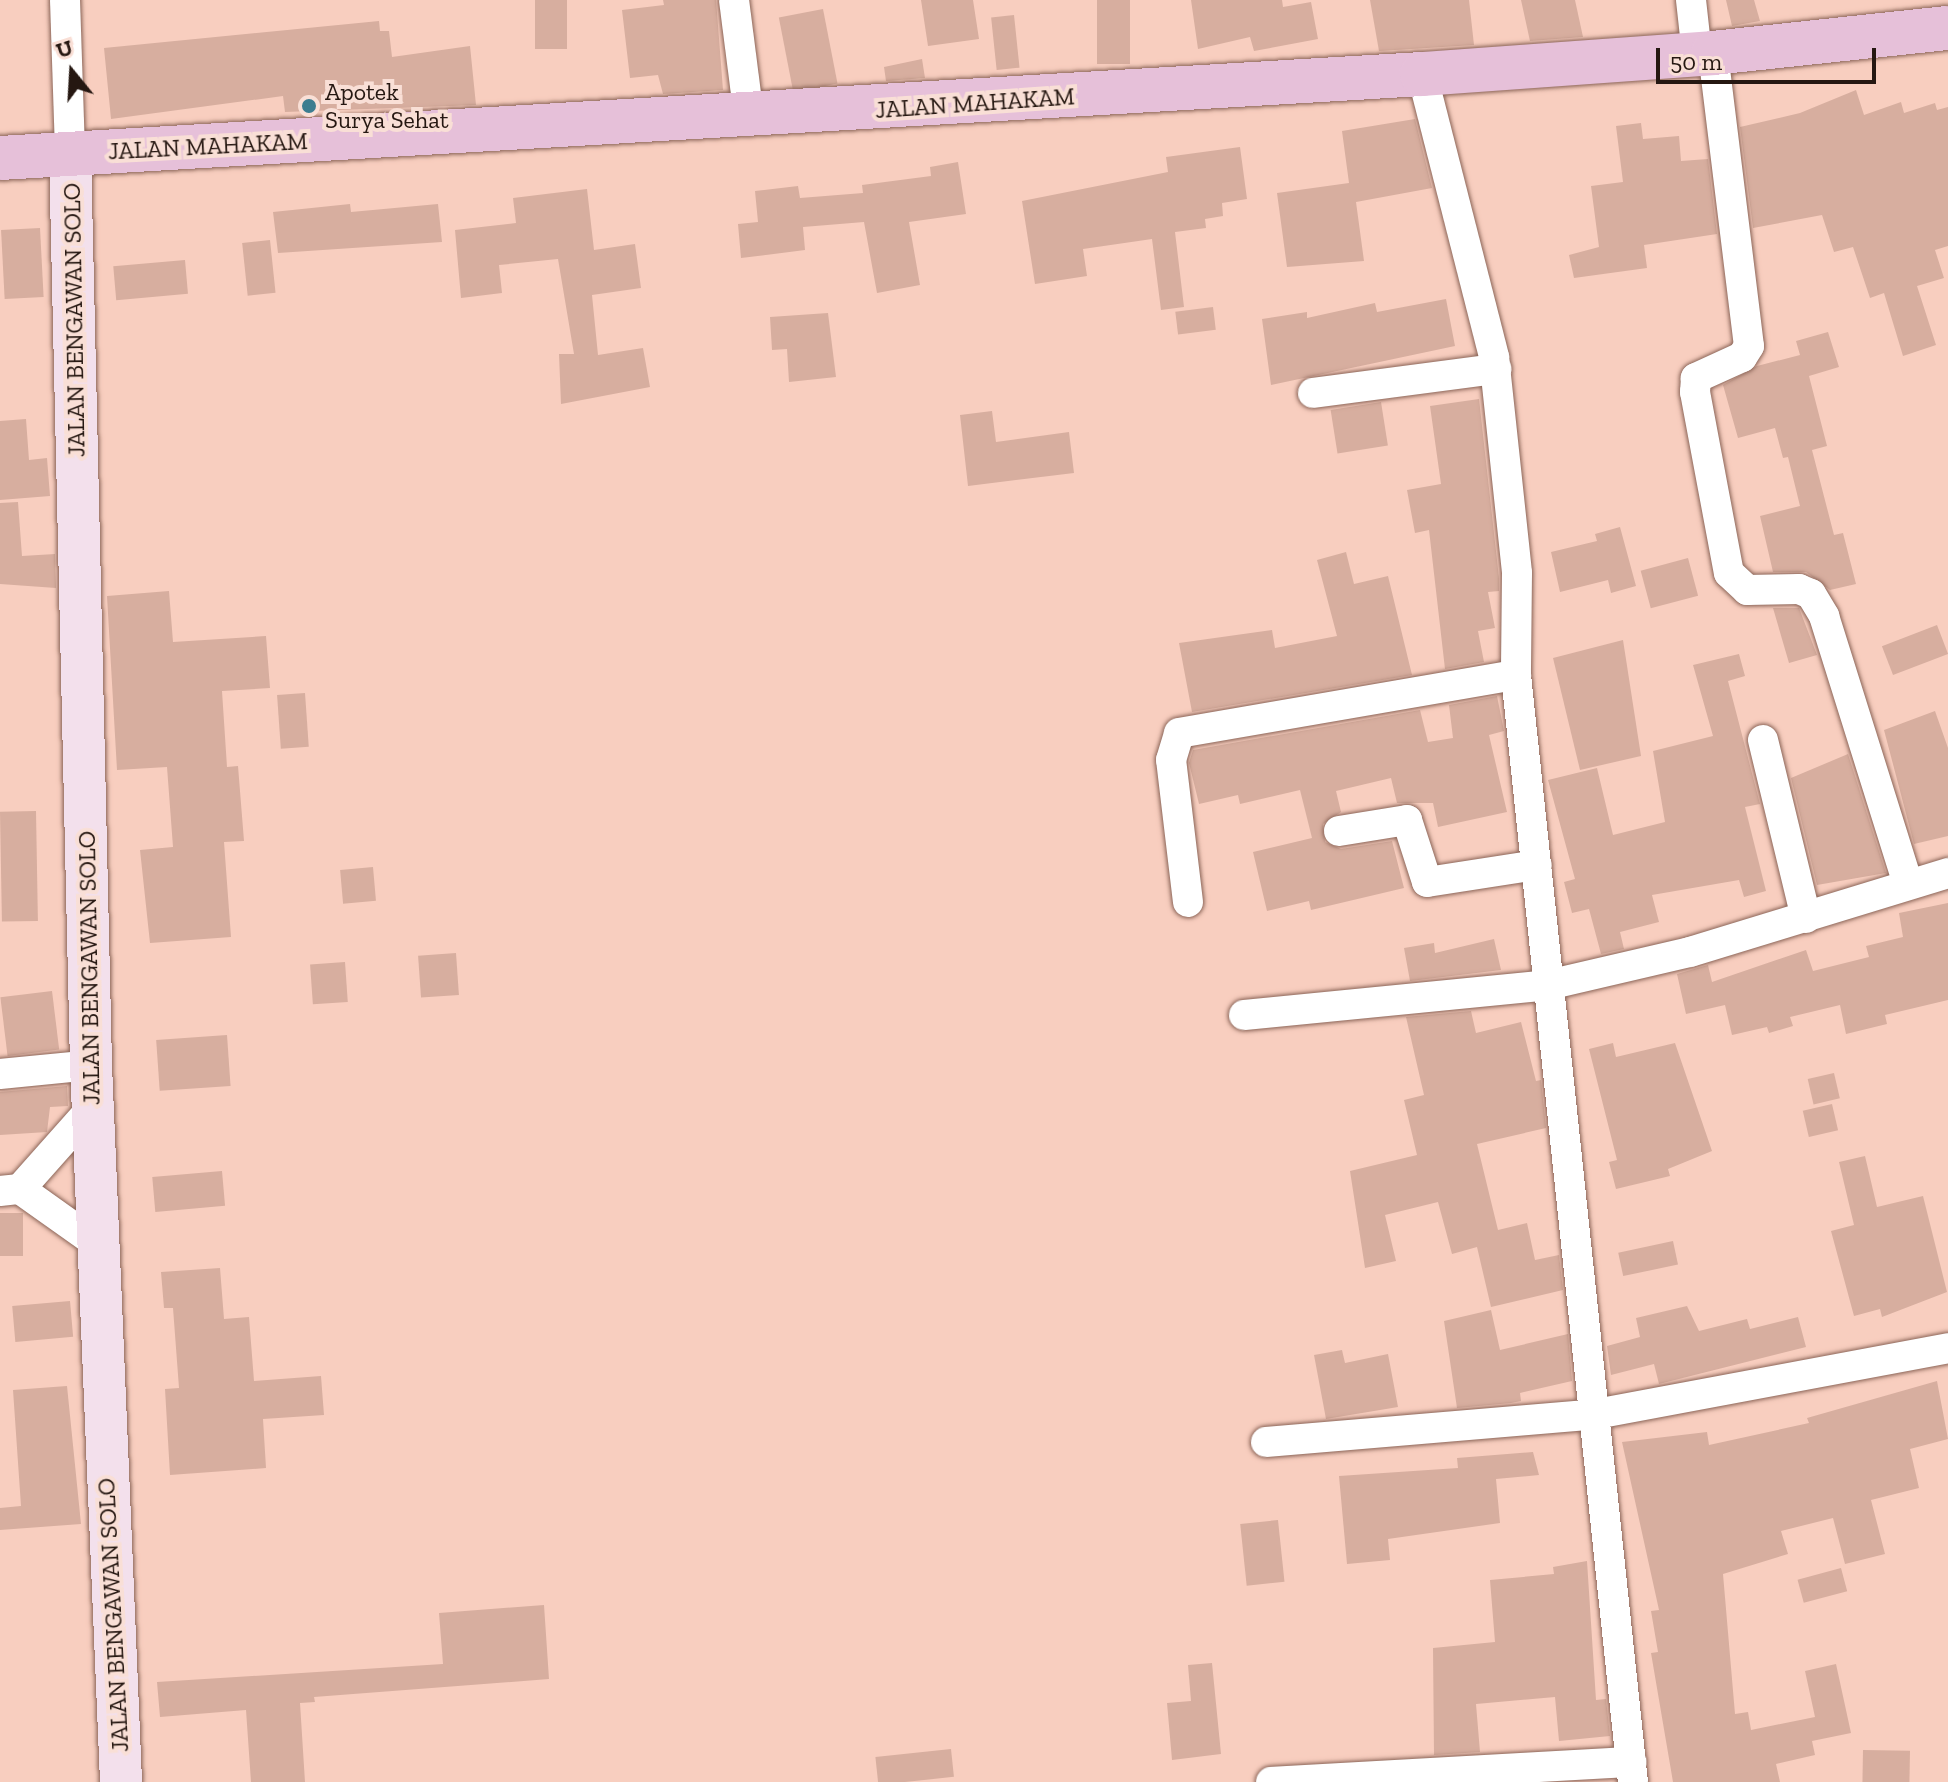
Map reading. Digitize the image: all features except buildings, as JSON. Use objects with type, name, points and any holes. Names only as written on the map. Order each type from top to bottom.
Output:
[{"type":"main road","name":"JALAN MAHAKAM","points":[[0,158],[749,117],[1422,74],[1705,54],[1948,28]]},
{"type":"main road","name":"JALAN BENGAWAN SOLO","points":[[70,153],[96,1243],[121,1782]]},
{"type":"street","points":[[65,0],[70,153]]},
{"type":"street","points":[[734,0],[749,117]]},
{"type":"street","points":[[1691,0],[1705,54],[1749,346],[1742,357],[1696,378],[1695,392],[1729,573],[1747,590],[1799,589],[1824,616],[1908,884]]},
{"type":"street","points":[[1271,1782],[1632,1772],[1516,675],[1517,573],[1496,369],[1422,74]]},
{"type":"street","points":[[1313,393],[1496,369]]},
{"type":"street","points":[[1188,902],[1171,760],[1179,733],[1516,675]]},
{"type":"street","points":[[1763,740],[1806,918]]},
{"type":"street","points":[[1339,831],[1407,820],[1427,882],[1537,865]]},
{"type":"street","points":[[1244,1015],[1548,985],[1806,918],[1948,873]]},
{"type":"street","points":[[0,1074],[91,1065]]},
{"type":"street","points":[[92,1108],[10,1190],[96,1243]]},
{"type":"street","points":[[1266,1442],[1596,1414],[1948,1348]]},
{"type":"place","name":"Apotek Surya Sehat","points":[[309,106]]}]
